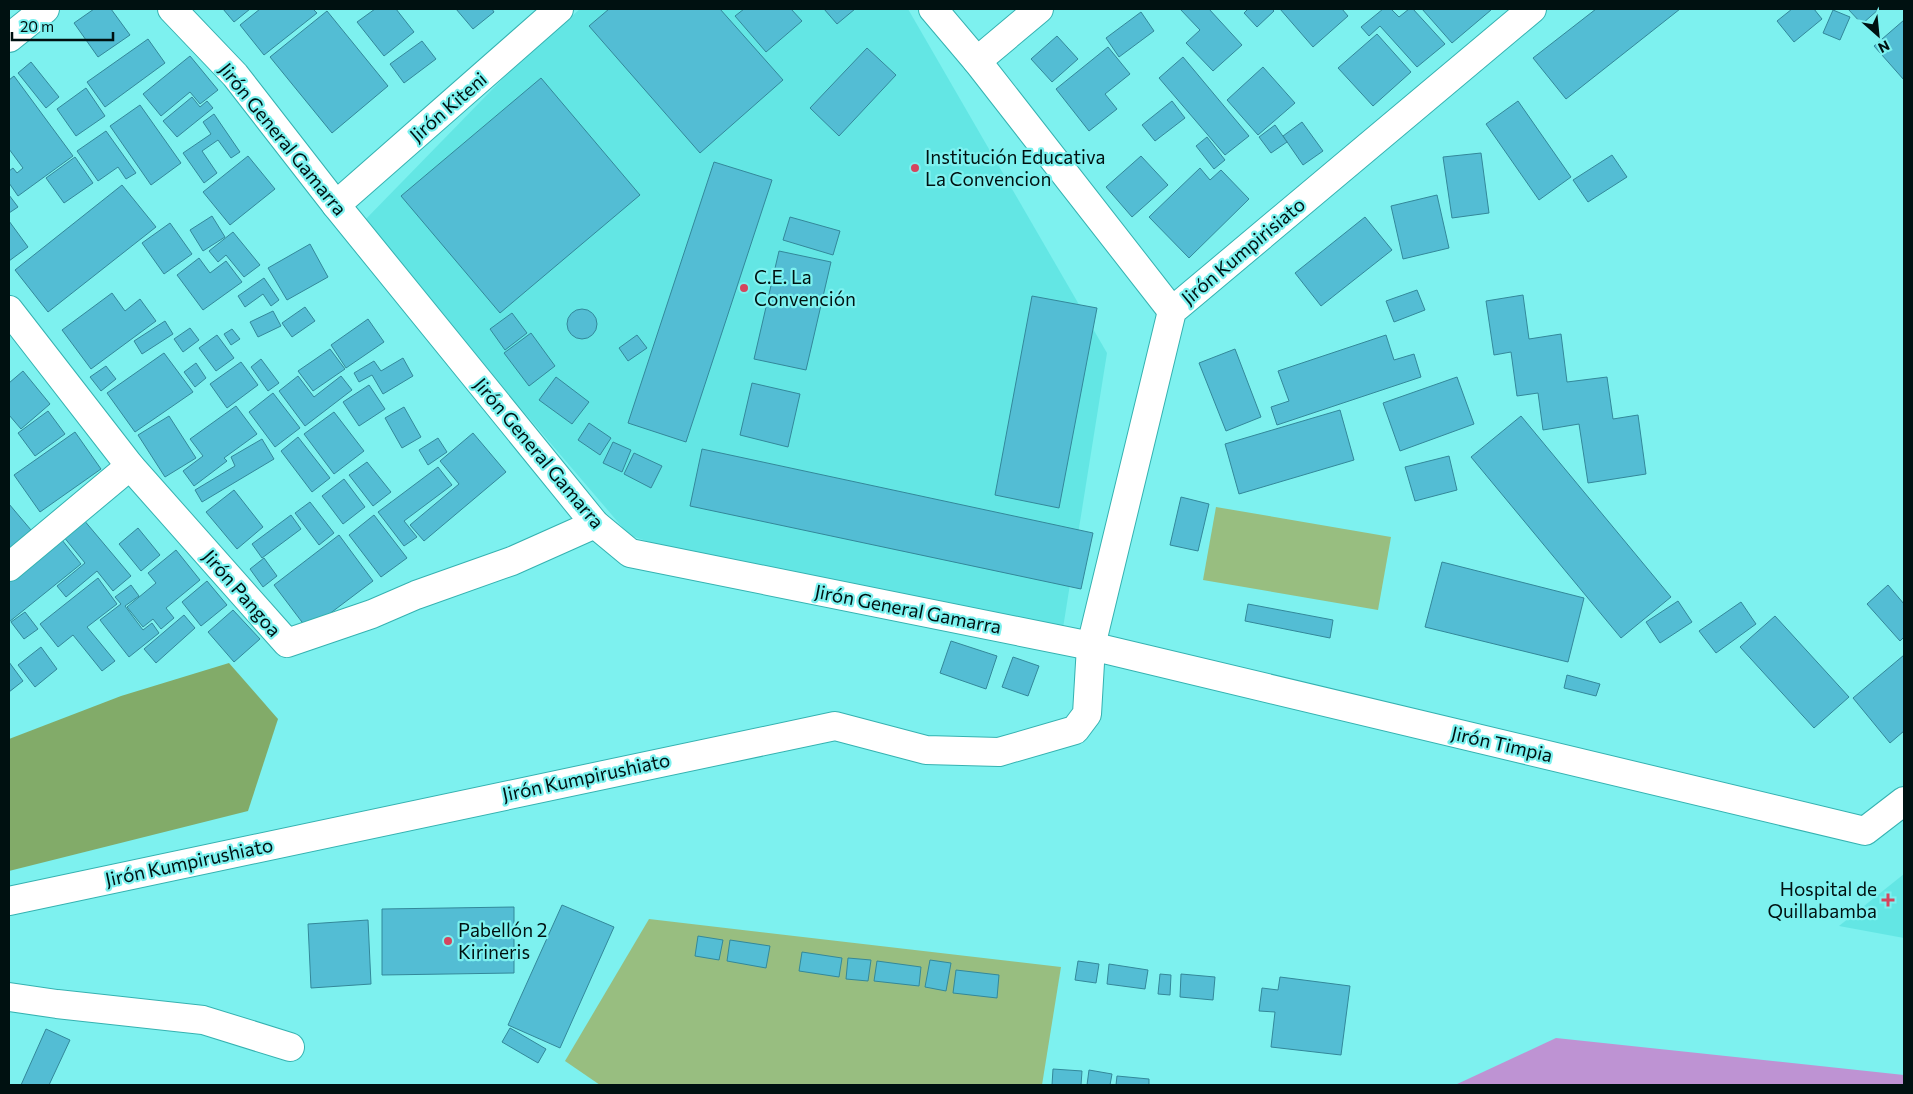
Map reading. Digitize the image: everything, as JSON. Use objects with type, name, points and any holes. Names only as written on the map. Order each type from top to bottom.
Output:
[{"type":"street","points":[[9,38],[44,9]]},
{"type":"street","name":"Jirón General Gamarra","points":[[172,9],[235,75],[336,204],[595,524],[630,553],[1091,646]]},
{"type":"street","name":"Jirón Kiteni","points":[[336,204],[559,9]]},
{"type":"street","points":[[933,9],[977,61],[1172,311]]},
{"type":"street","points":[[977,61],[1039,9]]},
{"type":"street","name":"Jirón Kumpirisiato","points":[[1091,646],[1172,311],[1532,9]]},
{"type":"street","name":"Jirón Pangoa","points":[[11,318],[130,466],[286,643],[372,614],[416,595],[512,561],[595,524]]},
{"type":"street","points":[[9,567],[130,466]]},
{"type":"street","name":"Jirón Timpia","points":[[1091,646],[1865,831],[1904,801]]},
{"type":"street","name":"Jirón Kumpirushiato","points":[[9,900],[835,726],[926,750],[999,752],[1075,730],[1087,714],[1091,646]]},
{"type":"street","points":[[9,997],[203,1020],[290,1047]]},
{"type":"shaded area","name":"C.E. La Convención","points":[[580,9],[908,9],[1107,353],[1063,628],[678,552],[629,535],[362,223],[522,59]]},
{"type":"shaded area","name":"Hospital de Quillabamba","points":[[1904,874],[1904,938],[1839,926]]},
{"type":"shaded area","points":[[1556,1038],[1904,1075],[1904,1085],[1455,1085]]},
{"type":"green space","points":[[1216,507],[1391,537],[1378,610],[1203,580]]},
{"type":"green space","points":[[229,663],[278,719],[248,811],[9,871],[9,739],[121,696]]},
{"type":"green space","points":[[649,919],[1061,967],[1042,1085],[600,1085],[565,1061]]},
{"type":"building","points":[[94,9],[111,9],[130,35],[98,57],[74,23]]},
{"type":"building","points":[[223,9],[250,9],[234,22]]},
{"type":"building","points":[[260,9],[313,9],[317,13],[264,55],[240,25]]},
{"type":"building","points":[[375,9],[396,9],[414,32],[384,56],[357,22]]},
{"type":"building","points":[[456,9],[492,9],[494,12],[473,29]]},
{"type":"building","points":[[609,9],[720,9],[783,80],[700,153],[589,26]]},
{"type":"building","points":[[744,9],[791,9],[802,21],[766,52],[735,16]]},
{"type":"building","points":[[824,9],[855,9],[837,24]]},
{"type":"building","points":[[1180,9],[1209,9],[1242,45],[1213,71],[1186,43],[1200,30]]},
{"type":"building","points":[[1248,9],[1272,9],[1274,11],[1257,27],[1244,13]]},
{"type":"building","points":[[1280,9],[1342,9],[1348,16],[1313,47]]},
{"type":"building","points":[[1383,9],[1391,9],[1399,17],[1409,9],[1413,9],[1445,44],[1417,67],[1380,26],[1369,36],[1361,27]]},
{"type":"building","points":[[1422,9],[1490,9],[1491,10],[1452,43]]},
{"type":"building","points":[[1596,9],[1680,9],[1566,99],[1533,58]]},
{"type":"building","points":[[1792,9],[1814,9],[1822,19],[1794,42],[1777,21]]},
{"type":"building","points":[[1848,9],[1879,9],[1862,24]]},
{"type":"building","points":[[1833,10],[1850,17],[1840,40],[1823,33]]},
{"type":"building","points":[[327,11],[388,86],[332,133],[270,57]]},
{"type":"building","points":[[1141,12],[1154,31],[1119,57],[1106,38]]},
{"type":"building","points":[[1904,20],[1904,80],[1874,46]]},
{"type":"building","points":[[1377,34],[1411,72],[1373,106],[1338,68]]},
{"type":"building","points":[[1057,36],[1078,59],[1052,82],[1031,59]]},
{"type":"building","points":[[148,39],[165,63],[105,107],[87,82]]},
{"type":"building","points":[[422,41],[436,59],[404,83],[390,64]]},
{"type":"building","points":[[1108,47],[1130,74],[1105,94],[1117,109],[1089,131],[1056,89]]},
{"type":"building","points":[[867,48],[896,75],[839,136],[810,108]]},
{"type":"building","points":[[190,56],[218,90],[200,104],[190,92],[161,116],[143,94]]},
{"type":"building","points":[[1183,57],[1249,136],[1225,155],[1159,78]]},
{"type":"building","points":[[31,62],[59,97],[46,108],[18,73]]},
{"type":"building","points":[[1263,67],[1295,103],[1258,135],[1227,100]]},
{"type":"building","points":[[14,76],[73,156],[18,196],[9,183],[9,171],[13,168],[17,173],[23,168],[9,149],[9,80]]},
{"type":"building","points":[[541,78],[640,195],[500,313],[401,196]]},
{"type":"building","points":[[86,88],[105,116],[76,136],[57,109]]},
{"type":"building","points":[[192,97],[200,107],[207,101],[213,108],[177,137],[163,121]]},
{"type":"building","points":[[1172,101],[1185,118],[1155,141],[1142,125]]},
{"type":"building","points":[[1518,101],[1571,177],[1539,200],[1486,124]]},
{"type":"building","points":[[140,105],[181,163],[151,185],[110,126]]},
{"type":"building","points":[[214,114],[240,152],[231,158],[218,140],[202,151],[217,173],[204,183],[183,153],[211,134],[203,122]]},
{"type":"building","points":[[1302,122],[1323,151],[1303,165],[1283,136]]},
{"type":"building","points":[[1275,125],[1287,142],[1271,153],[1259,137]]},
{"type":"building","points":[[106,131],[136,173],[126,179],[118,167],[98,181],[77,151]]},
{"type":"building","points":[[1207,137],[1225,160],[1214,169],[1196,146]]},
{"type":"building","points":[[1481,153],[1489,213],[1452,218],[1443,157]]},
{"type":"building","points":[[1612,155],[1627,177],[1588,202],[1573,180]]},
{"type":"building","points":[[248,156],[275,189],[230,225],[203,192]]},
{"type":"building","points":[[1141,156],[1168,185],[1132,217],[1106,187]]},
{"type":"building","points":[[75,157],[93,183],[64,203],[46,178]]},
{"type":"building","points":[[714,162],[772,180],[686,442],[628,423]]},
{"type":"building","points":[[1200,168],[1210,180],[1221,170],[1249,199],[1189,258],[1149,217]]},
{"type":"building","points":[[122,185],[156,227],[48,312],[15,270]]},
{"type":"building","points":[[9,195],[18,207],[9,213]]},
{"type":"building","points":[[1437,195],[1449,248],[1403,259],[1391,206]]},
{"type":"building","points":[[212,216],[225,237],[203,251],[190,230]]},
{"type":"building","points":[[790,217],[840,231],[833,255],[783,240]]},
{"type":"building","points":[[1365,217],[1392,250],[1321,306],[1295,273]]},
{"type":"building","points":[[9,221],[28,247],[9,261]]},
{"type":"building","points":[[170,223],[192,254],[164,274],[142,243]]},
{"type":"building","points":[[233,232],[260,265],[244,277],[226,255],[218,262],[209,251]]},
{"type":"building","points":[[310,244],[328,277],[287,300],[268,268]]},
{"type":"building","points":[[779,251],[831,262],[806,370],[754,359]]},
{"type":"building","points":[[199,258],[210,273],[226,261],[242,282],[203,310],[177,275]]},
{"type":"building","points":[[264,278],[279,300],[271,306],[263,294],[245,307],[238,296]]},
{"type":"building","points":[[1417,290],[1425,310],[1394,322],[1386,301]]},
{"type":"building","points":[[112,293],[125,311],[140,299],[156,321],[91,369],[62,330]]},
{"type":"building","points":[[1523,295],[1529,339],[1561,334],[1567,382],[1607,377],[1613,419],[1638,415],[1646,474],[1588,483],[1579,424],[1543,430],[1538,393],[1517,396],[1511,352],[1494,355],[1486,301]]},
{"type":"building","points":[[1032,296],[1097,308],[1059,508],[995,495]]},
{"type":"building","points":[[305,307],[315,321],[292,337],[282,323]]},
{"type":"building","points":[[582,309],[593,313],[597,324],[593,335],[582,339],[571,335],[567,324],[571,313]]},
{"type":"building","points":[[273,311],[281,326],[258,337],[250,322]]},
{"type":"building","points":[[512,313],[527,333],[505,350],[490,329]]},
{"type":"building","points":[[368,319],[384,342],[346,368],[331,345]]},
{"type":"building","points":[[165,321],[173,334],[142,354],[134,341]]},
{"type":"building","points":[[190,328],[199,340],[183,352],[174,339]]},
{"type":"building","points":[[232,329],[240,339],[231,345],[224,334]]},
{"type":"building","points":[[531,333],[555,366],[529,386],[504,353]]},
{"type":"building","points":[[217,335],[234,358],[216,371],[199,348]]},
{"type":"building","points":[[637,335],[647,348],[628,361],[619,348]]},
{"type":"building","points":[[1386,335],[1394,360],[1414,354],[1421,377],[1277,425],[1271,407],[1289,401],[1278,371]]},
{"type":"building","points":[[330,349],[345,369],[313,391],[298,371]]},
{"type":"building","points":[[1235,349],[1261,417],[1226,431],[1199,363]]},
{"type":"building","points":[[164,353],[193,392],[135,432],[107,393]]},
{"type":"building","points":[[403,358],[413,376],[383,394],[372,375],[359,382],[354,373],[374,361],[381,371]]},
{"type":"building","points":[[261,359],[279,383],[268,391],[251,367]]},
{"type":"building","points":[[241,362],[258,385],[227,408],[210,384]]},
{"type":"building","points":[[196,363],[206,378],[195,387],[184,372]]},
{"type":"building","points":[[106,366],[116,379],[101,391],[90,377]]},
{"type":"building","points":[[23,371],[50,404],[21,429],[9,415],[9,383]]},
{"type":"building","points":[[298,376],[314,397],[341,376],[352,390],[305,426],[279,391]]},
{"type":"building","points":[[556,377],[589,402],[572,424],[539,400]]},
{"type":"building","points":[[1457,377],[1474,424],[1400,451],[1383,403]]},
{"type":"building","points":[[752,383],[800,394],[788,447],[740,435]]},
{"type":"building","points":[[369,385],[385,409],[359,426],[343,402]]},
{"type":"building","points":[[273,393],[300,428],[275,447],[249,412]]},
{"type":"building","points":[[236,406],[257,434],[224,458],[227,461],[194,486],[183,471],[203,456],[190,439]]},
{"type":"building","points":[[404,407],[421,437],[402,448],[385,418]]},
{"type":"building","points":[[1340,410],[1354,460],[1239,494],[1225,444]]},
{"type":"building","points":[[48,411],[65,434],[35,456],[18,433]]},
{"type":"building","points":[[334,412],[364,451],[334,474],[304,434]]},
{"type":"building","points":[[169,416],[196,458],[165,477],[138,435]]},
{"type":"building","points":[[1521,416],[1671,597],[1621,638],[1471,457]]},
{"type":"building","points":[[589,423],[611,438],[600,455],[578,440]]},
{"type":"building","points":[[75,432],[101,469],[40,512],[14,475]]},
{"type":"building","points":[[473,433],[506,472],[424,541],[410,525],[459,484],[440,461]]},
{"type":"building","points":[[298,437],[330,478],[312,492],[281,451]]},
{"type":"building","points":[[438,438],[447,452],[428,465],[419,450]]},
{"type":"building","points":[[262,439],[274,459],[202,502],[195,490],[235,466],[231,457]]},
{"type":"building","points":[[613,442],[631,450],[622,472],[603,463]]},
{"type":"building","points":[[702,449],[1093,533],[1081,589],[690,506]]},
{"type":"building","points":[[634,453],[662,466],[651,488],[624,474]]},
{"type":"building","points":[[1449,456],[1457,490],[1415,501],[1405,467]]},
{"type":"building","points":[[367,462],[391,492],[373,506],[349,475]]},
{"type":"building","points":[[438,467],[452,485],[404,521],[417,537],[404,546],[378,512]]},
{"type":"building","points":[[344,479],[365,507],[343,524],[322,496]]},
{"type":"building","points":[[234,490],[263,527],[237,549],[206,512]]},
{"type":"building","points":[[1181,497],[1209,504],[1198,551],[1170,545]]},
{"type":"building","points":[[310,502],[334,533],[319,545],[295,513]]},
{"type":"building","points":[[9,504],[31,530],[9,549]]},
{"type":"building","points":[[291,515],[301,529],[262,558],[252,544]]},
{"type":"building","points":[[374,515],[407,558],[381,577],[349,535]]},
{"type":"building","points":[[83,519],[131,576],[113,591],[97,571],[66,597],[57,586],[85,563],[63,536]]},
{"type":"building","points":[[138,528],[160,555],[141,571],[119,544]]},
{"type":"building","points":[[58,535],[81,564],[9,622],[9,576]]},
{"type":"building","points":[[339,535],[373,581],[308,630],[274,585]]},
{"type":"building","points":[[176,550],[200,580],[166,608],[174,618],[161,629],[153,619],[143,627],[127,607],[156,583],[148,573]]},
{"type":"building","points":[[264,558],[277,576],[263,587],[250,569]]},
{"type":"building","points":[[1442,562],[1584,598],[1568,662],[1425,627]]},
{"type":"building","points":[[98,578],[117,604],[87,627],[115,661],[102,671],[73,635],[58,647],[40,624]]},
{"type":"building","points":[[207,581],[227,605],[201,626],[182,602]]},
{"type":"building","points":[[131,585],[139,596],[125,606],[143,630],[152,623],[159,633],[129,657],[100,620],[121,604],[115,597]]},
{"type":"building","points":[[1888,585],[1904,604],[1904,637],[1900,641],[1867,604]]},
{"type":"building","points":[[1678,601],[1692,622],[1660,643],[1646,622]]},
{"type":"building","points":[[1741,602],[1756,624],[1716,653],[1699,631]]},
{"type":"building","points":[[1248,604],[1333,620],[1330,638],[1245,621]]},
{"type":"building","points":[[233,610],[260,639],[234,662],[208,632]]},
{"type":"building","points":[[25,612],[38,629],[24,639],[11,622]]},
{"type":"building","points":[[184,615],[195,628],[156,663],[144,649]]},
{"type":"building","points":[[1775,616],[1849,697],[1814,728],[1740,647]]},
{"type":"building","points":[[951,641],[997,656],[986,689],[940,673]]},
{"type":"building","points":[[41,647],[57,669],[35,687],[18,665]]},
{"type":"building","points":[[1904,655],[1904,731],[1890,743],[1853,698]]},
{"type":"building","points":[[1013,657],[1039,666],[1028,696],[1002,687]]},
{"type":"building","points":[[9,662],[23,681],[9,692]]},
{"type":"building","points":[[1567,675],[1600,684],[1596,696],[1564,688]]},
{"type":"building","points":[[562,905],[614,927],[560,1048],[508,1025]]},
{"type":"building","name":"Pabellón 2 Kirineris","points":[[514,907],[514,973],[382,975],[382,909]]},
{"type":"building","points":[[368,920],[371,984],[311,988],[308,924]]},
{"type":"building","points":[[698,936],[723,940],[719,960],[695,956]]},
{"type":"building","points":[[730,940],[770,946],[766,968],[727,961]]},
{"type":"building","points":[[802,952],[842,958],[839,977],[799,971]]},
{"type":"building","points":[[848,958],[871,960],[868,981],[846,979]]},
{"type":"building","points":[[930,960],[951,963],[946,991],[925,987]]},
{"type":"building","points":[[877,961],[921,967],[919,986],[874,981]]},
{"type":"building","points":[[1078,961],[1099,964],[1096,983],[1075,980]]},
{"type":"building","points":[[1109,964],[1148,970],[1145,989],[1107,984]]},
{"type":"building","points":[[956,970],[999,975],[997,998],[953,993]]},
{"type":"building","points":[[1160,974],[1171,975],[1170,995],[1158,994]]},
{"type":"building","points":[[1181,974],[1215,977],[1213,1000],[1180,997]]},
{"type":"building","points":[[1280,977],[1350,986],[1341,1055],[1271,1047],[1275,1012],[1259,1011],[1262,988],[1278,990]]},
{"type":"building","points":[[510,1028],[546,1049],[538,1063],[502,1042]]},
{"type":"building","points":[[46,1029],[70,1040],[49,1085],[21,1085]]},
{"type":"building","points":[[1053,1069],[1082,1071],[1081,1085],[1052,1085]]},
{"type":"building","points":[[1089,1070],[1112,1074],[1110,1085],[1087,1085]]},
{"type":"building","points":[[1117,1076],[1149,1079],[1149,1085],[1116,1085]]},
{"type":"place","name":"Institución Educativa La Convencion","points":[[915,168]]},
{"type":"place","name":"C.E. La Convención","points":[[744,288]]},
{"type":"place","name":"Hospital de Quillabamba","points":[[1888,900]]},
{"type":"place","name":"Pabellón 2 Kirineris","points":[[448,941]]}]
